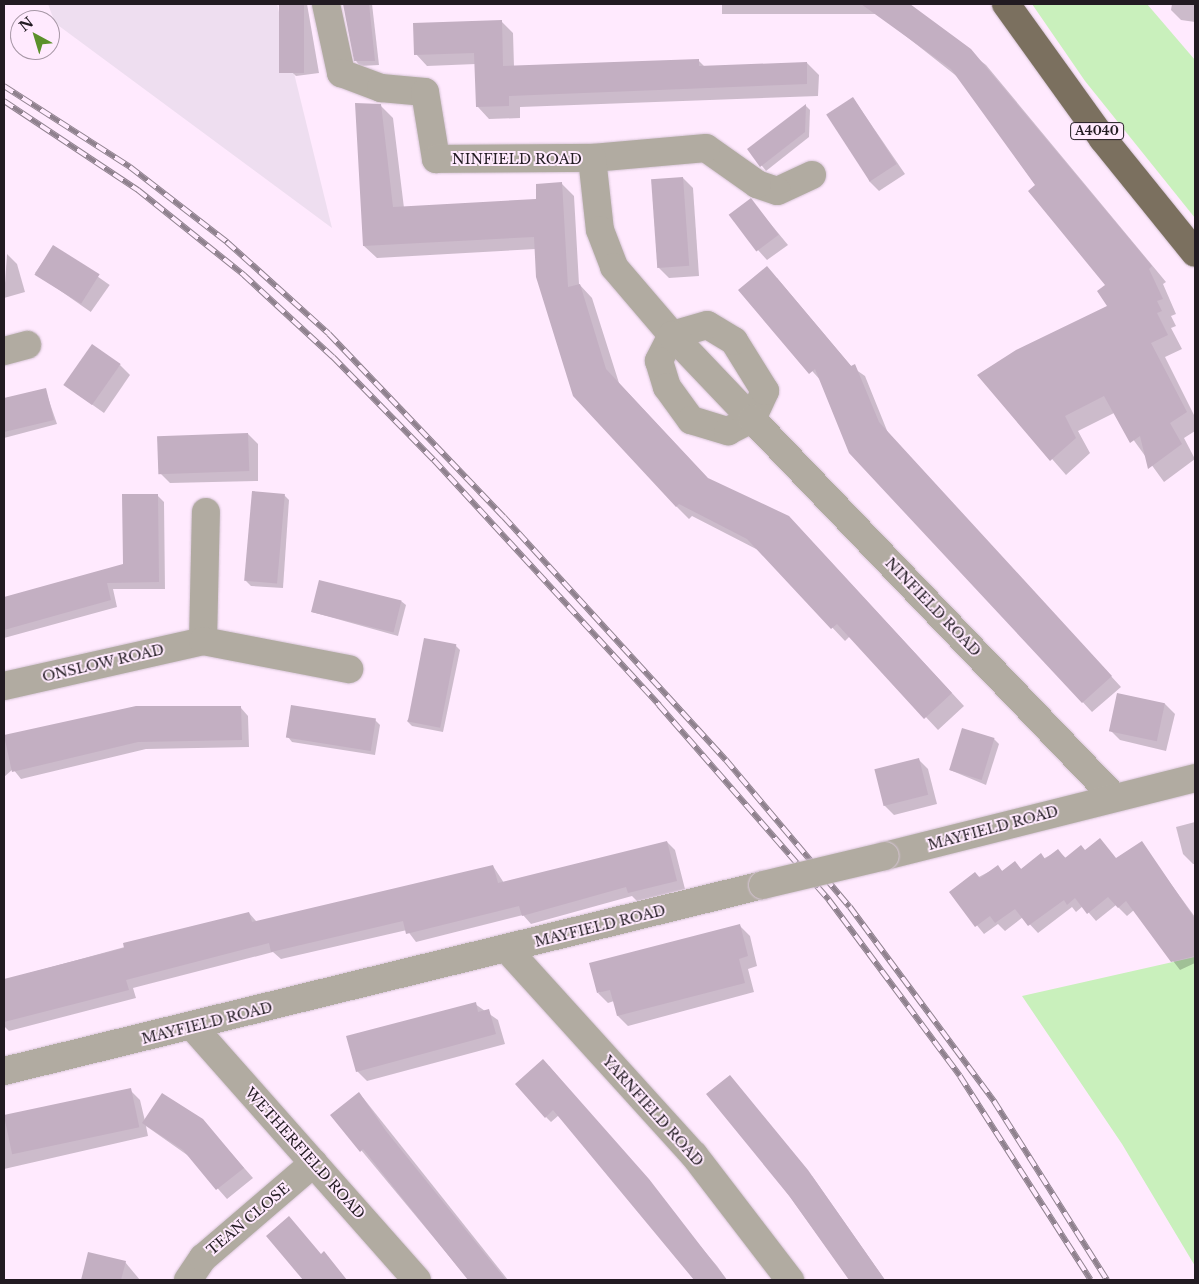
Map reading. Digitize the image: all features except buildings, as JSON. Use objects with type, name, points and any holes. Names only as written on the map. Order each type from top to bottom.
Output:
[{"type":"main road","name":"A4040","points":[[1006,4],[1103,139],[1195,253]]},
{"type":"street","name":"NINFIELD ROAD","points":[[326,4],[341,73],[381,88],[425,92],[436,159],[592,158],[706,148],[757,184],[777,191],[812,175]]},
{"type":"street","name":"NINFIELD ROAD","points":[[592,158],[600,230],[614,267],[672,335],[1113,796]]},
{"type":"street","points":[[707,325],[734,341],[765,391],[752,419],[728,431],[691,420],[666,387],[659,361],[672,335],[707,325]]},
{"type":"street","points":[[203,641],[206,512]]},
{"type":"street","name":"ONSLOW ROAD","points":[[4,686],[203,641],[349,668]]},
{"type":"street","name":"MAYFIELD ROAD","points":[[4,1071],[193,1027],[885,856],[1113,796],[1195,778]]},
{"type":"street","name":"YARNFIELD ROAD","points":[[507,949],[694,1155],[790,1280]]},
{"type":"street","name":"WETHERFIELD ROAD","points":[[193,1027],[417,1280]]},
{"type":"street","name":"TEAN CLOSE","points":[[188,1280],[203,1258],[314,1163]]},
{"type":"shaded area","points":[[48,4],[277,4],[332,228],[60,27],[60,10],[50,10]]},
{"type":"green space","points":[[1032,4],[1147,4],[1195,60],[1195,218],[1085,81]]},
{"type":"green space","points":[[1195,957],[1195,1266],[1122,1144],[1022,996]]},
{"type":"railway","points":[[4,86],[130,167],[227,242],[329,334],[504,517],[726,760],[850,907],[994,1101],[1107,1280]]},
{"type":"railway","points":[[4,101],[138,190],[244,275],[333,357],[434,460],[659,705],[829,900],[960,1076],[1091,1280]]}]
